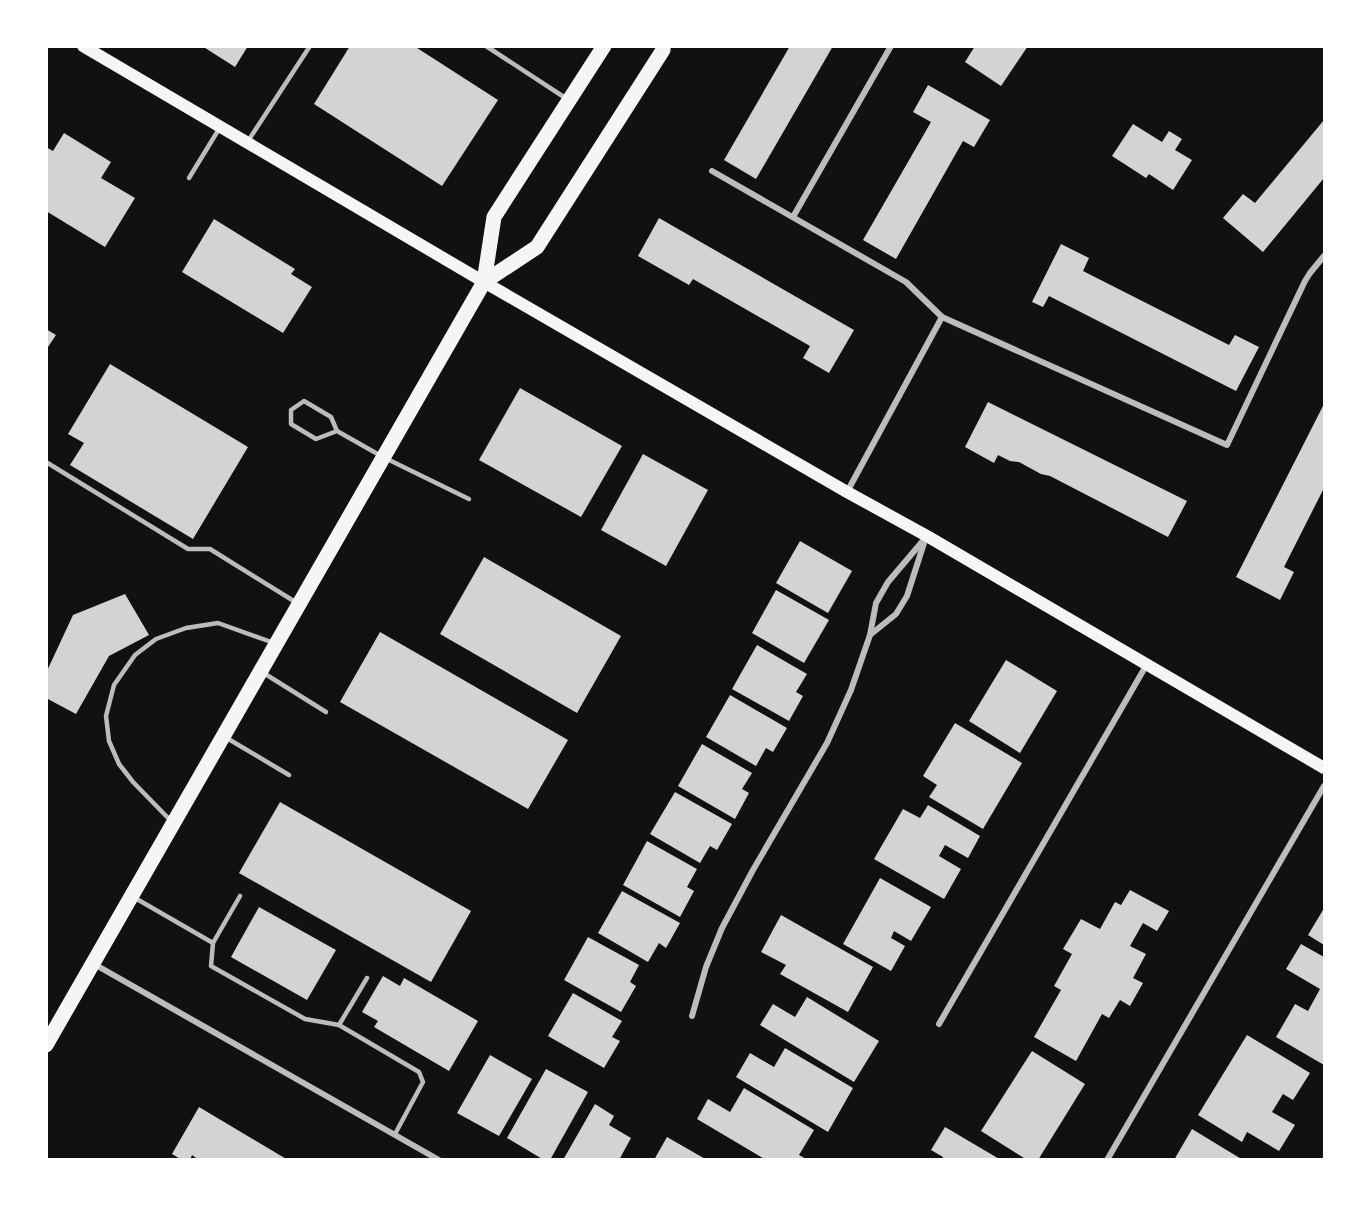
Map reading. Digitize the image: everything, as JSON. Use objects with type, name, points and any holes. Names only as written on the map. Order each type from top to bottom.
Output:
[{"type":"main road","points":[[46,1045],[484,282],[494,217],[604,46]]},
{"type":"main road","points":[[484,282],[537,247],[663,50],[663,46]]},
{"type":"main road","points":[[88,48],[247,144],[1324,768]]},
{"type":"street","points":[[793,217],[891,46]]},
{"type":"street","points":[[712,171],[906,282],[942,317],[1227,445],[1305,281],[1324,256]]},
{"type":"street","points":[[847,492],[942,317]]},
{"type":"street","points":[[870,635],[896,615],[907,596],[927,536]]},
{"type":"street","points":[[692,1016],[706,967],[722,928],[827,743],[851,690],[870,635],[876,603],[888,582],[927,536]]},
{"type":"street","points":[[939,1024],[1147,664]]},
{"type":"street","points":[[1107,1160],[1324,786]]},
{"type":"street","points":[[93,963],[439,1160]]},
{"type":"lane","points":[[247,144],[310,46]]},
{"type":"lane","points":[[486,46],[569,100]]},
{"type":"lane","points":[[189,178],[219,127]]},
{"type":"lane","points":[[337,431],[316,439],[291,424],[291,410],[304,401],[331,417],[337,431],[469,500]]},
{"type":"lane","points":[[46,462],[188,549],[210,549],[299,604]]},
{"type":"lane","points":[[173,823],[133,782],[119,764],[109,741],[106,716],[114,685],[135,655],[156,639],[186,628],[218,623],[276,644]]},
{"type":"lane","points":[[260,671],[326,712]]},
{"type":"lane","points":[[224,736],[289,775]]},
{"type":"lane","points":[[132,896],[213,943]]},
{"type":"lane","points":[[240,896],[213,943],[211,966],[305,1019],[339,1025],[419,1072],[423,1082],[395,1134]]},
{"type":"lane","points":[[339,1025],[367,978]]},
{"type":"building","points":[[202,46],[248,46],[235,67]]},
{"type":"building","points":[[350,46],[414,46],[498,100],[442,186],[314,104]]},
{"type":"building","points":[[790,46],[833,46],[756,179],[724,160]]},
{"type":"building","points":[[975,46],[1028,46],[1001,86],[965,62]]},
{"type":"building","points":[[928,85],[990,120],[974,147],[963,141],[896,259],[863,240],[931,122],[913,112]]},
{"type":"building","points":[[1324,120],[1324,178],[1263,252],[1223,218],[1243,194],[1255,203]]},
{"type":"building","points":[[1133,124],[1162,142],[1169,131],[1182,139],[1175,150],[1192,160],[1173,190],[1149,174],[1146,178],[1112,156]]},
{"type":"building","points":[[64,133],[111,162],[101,178],[135,198],[105,247],[46,211],[46,147],[53,151]]},
{"type":"building","points":[[659,218],[854,330],[829,373],[803,358],[810,346],[693,279],[689,285],[638,256]]},
{"type":"building","points":[[214,219],[295,269],[291,274],[312,287],[283,333],[182,272]]},
{"type":"building","points":[[1061,244],[1089,258],[1083,271],[1229,345],[1235,335],[1259,347],[1236,391],[1049,296],[1043,307],[1032,302]]},
{"type":"building","points":[[46,329],[56,335],[46,350]]},
{"type":"building","points":[[110,364],[248,447],[193,539],[70,465],[84,443],[68,434]]},
{"type":"building","points":[[520,388],[622,446],[581,517],[479,460]]},
{"type":"building","points":[[988,402],[1187,501],[1168,537],[1019,462],[1010,461],[998,455],[994,463],[965,447]]},
{"type":"building","points":[[1324,404],[1324,488],[1284,567],[1294,572],[1280,600],[1236,577]]},
{"type":"building","points":[[643,454],[708,490],[666,566],[601,530]]},
{"type":"building","points":[[800,541],[852,571],[828,613],[776,583]]},
{"type":"building","points":[[484,557],[621,636],[577,713],[440,634]]},
{"type":"building","points":[[776,590],[829,620],[804,663],[752,633]]},
{"type":"building","points":[[125,594],[149,635],[109,656],[76,714],[46,698],[46,673],[73,615]]},
{"type":"building","points":[[380,632],[568,740],[528,809],[340,702]]},
{"type":"building","points":[[757,645],[807,674],[796,692],[803,696],[789,721],[732,689]]},
{"type":"building","points":[[1006,660],[1057,691],[1020,753],[969,721]]},
{"type":"building","points":[[730,695],[787,728],[773,752],[766,748],[756,766],[706,737]]},
{"type":"building","points":[[955,723],[1022,763],[983,829],[929,797],[937,785],[923,776]]},
{"type":"building","points":[[702,744],[752,773],[742,789],[749,793],[735,819],[678,786]]},
{"type":"building","points":[[675,792],[732,824],[717,850],[710,846],[700,863],[650,834]]},
{"type":"building","points":[[280,802],[471,911],[431,982],[239,873]]},
{"type":"building","points":[[928,805],[980,836],[968,858],[945,845],[939,856],[961,869],[944,899],[874,859],[903,809],[920,818]]},
{"type":"building","points":[[647,841],[697,869],[687,887],[694,891],[680,917],[623,885]]},
{"type":"building","points":[[880,878],[931,907],[911,941],[894,931],[891,938],[905,946],[891,971],[843,944]]},
{"type":"building","points":[[1130,890],[1169,911],[1157,931],[1143,923],[1130,946],[1146,954],[1133,978],[1143,983],[1130,1006],[1120,1000],[1109,1018],[1102,1014],[1076,1061],[1034,1037],[1061,990],[1054,986],[1072,954],[1063,949],[1081,919],[1100,929],[1115,902],[1121,905]]},
{"type":"building","points":[[622,891],[680,923],[666,948],[659,943],[648,962],[598,933]]},
{"type":"building","points":[[259,907],[336,950],[307,1000],[231,957]]},
{"type":"building","points":[[1324,911],[1324,945],[1308,935]]},
{"type":"building","points":[[781,915],[873,967],[848,1012],[780,974],[786,965],[761,952]]},
{"type":"building","points":[[588,937],[639,965],[630,982],[636,986],[621,1012],[564,980]]},
{"type":"building","points":[[1301,944],[1324,957],[1324,1065],[1276,1037],[1295,1004],[1308,1011],[1320,989],[1286,969]]},
{"type":"building","points":[[383,976],[400,986],[404,978],[478,1021],[449,1071],[374,1027],[378,1021],[362,1012]]},
{"type":"building","points":[[573,993],[622,1021],[612,1037],[620,1041],[604,1068],[548,1036]]},
{"type":"building","points":[[807,997],[879,1041],[854,1082],[760,1025],[773,1004],[795,1017]]},
{"type":"building","points":[[1247,1035],[1310,1073],[1293,1100],[1283,1094],[1272,1112],[1295,1125],[1279,1151],[1247,1132],[1242,1142],[1198,1115]]},
{"type":"building","points":[[785,1048],[853,1088],[828,1132],[736,1077],[750,1053],[774,1067]]},
{"type":"building","points":[[1032,1051],[1085,1084],[1038,1160],[1027,1160],[981,1131]]},
{"type":"building","points":[[490,1055],[532,1079],[499,1136],[457,1113]]},
{"type":"building","points":[[546,1069],[588,1092],[550,1160],[544,1160],[507,1138]]},
{"type":"building","points":[[744,1088],[814,1130],[799,1155],[808,1160],[766,1160],[697,1119],[708,1099],[730,1112]]},
{"type":"building","points":[[595,1104],[614,1116],[609,1125],[631,1138],[619,1160],[563,1160]]},
{"type":"building","points":[[199,1107],[288,1160],[199,1160],[192,1155],[190,1160],[182,1160],[172,1154]]},
{"type":"building","points":[[945,1127],[1001,1160],[942,1160],[943,1157],[931,1150]]},
{"type":"building","points":[[1192,1129],[1243,1160],[1174,1160]]},
{"type":"building","points":[[667,1137],[707,1160],[654,1160]]}]
